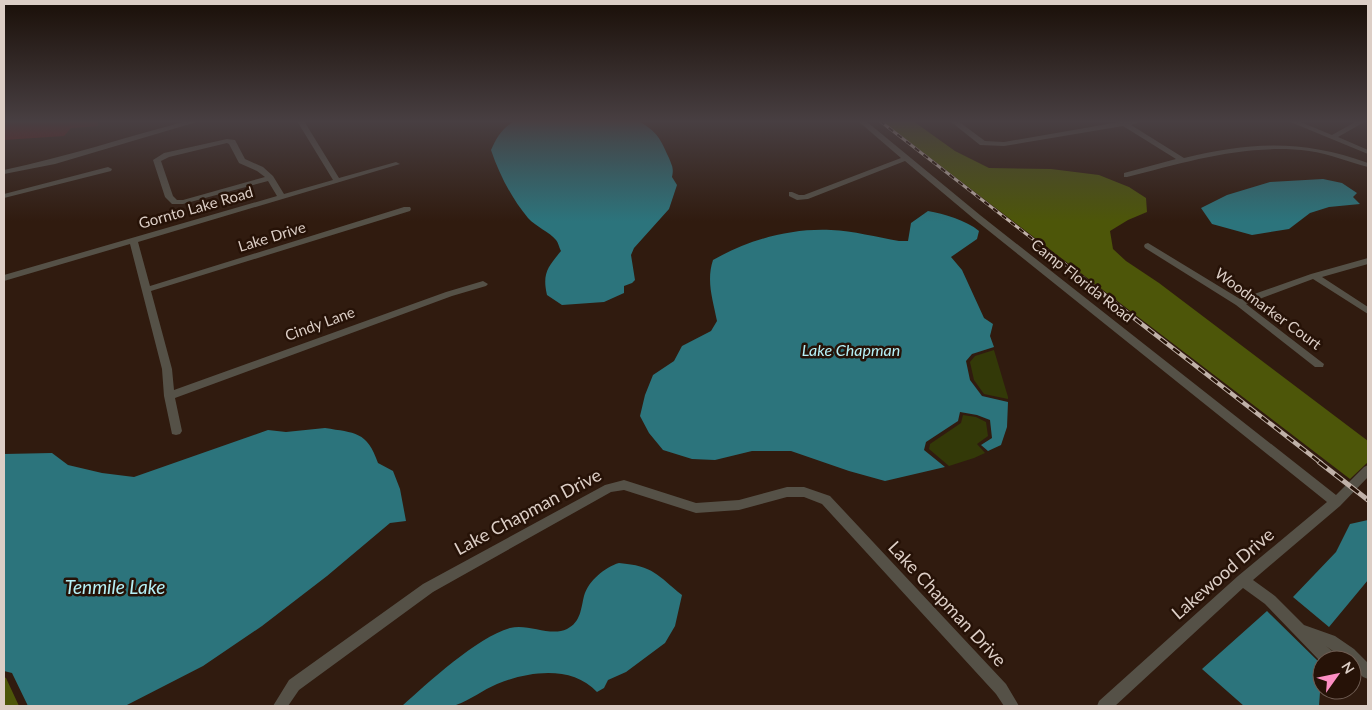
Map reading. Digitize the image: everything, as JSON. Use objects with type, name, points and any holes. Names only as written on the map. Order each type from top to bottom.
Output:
[{"type":"street","points":[[4,172],[52,162],[78,154]]},
{"type":"street","points":[[170,154],[157,160],[169,197],[175,202],[183,202],[270,178]]},
{"type":"street","points":[[238,154],[242,161],[260,169],[270,178],[282,197]]},
{"type":"street","points":[[320,154],[337,181]]},
{"type":"street","name":"Camp Florida Road","points":[[902,154],[985,223],[1336,502]]},
{"type":"street","points":[[1173,154],[1181,159]]},
{"type":"street","points":[[1127,175],[1181,159],[1208,154]]},
{"type":"street","points":[[1335,154],[1368,165]]},
{"type":"street","points":[[792,194],[798,198],[805,197],[907,158]]},
{"type":"street","name":"Gornto Lake Road","points":[[4,278],[396,164]]},
{"type":"street","points":[[4,196],[108,169]]},
{"type":"street","name":"Lake Drive","points":[[146,290],[407,209]]},
{"type":"street","points":[[133,240],[168,369],[169,396],[176,431]]},
{"type":"street","name":"Woodmarker Court","points":[[1148,246],[1239,303],[1319,364]]},
{"type":"street","points":[[1239,303],[1314,276],[1368,261]]},
{"type":"street","points":[[1314,276],[1368,311]]},
{"type":"street","name":"Cindy Lane","points":[[169,396],[450,294],[483,284]]},
{"type":"street","name":"Lakewood Drive","points":[[1104,706],[1243,580],[1336,502],[1368,470]]},
{"type":"street","name":"Lake Chapman Drive","points":[[280,706],[294,685],[428,588],[609,488],[624,485],[696,508],[739,505],[787,492],[804,492],[826,500],[1001,689],[1012,706]]},
{"type":"street","points":[[1243,580],[1270,600],[1319,650]]},
{"type":"street","points":[[1299,629],[1330,642],[1343,650]]},
{"type":"green space","points":[[925,154],[961,154],[989,168],[1051,169],[1099,175],[1129,187],[1146,198],[1147,212],[1128,220],[1110,231],[1113,249],[1126,261],[1159,283],[1368,441],[1368,462],[1350,479]]},
{"type":"green space","points":[[994,350],[1008,399],[984,394],[974,380],[970,362],[975,356]]},
{"type":"green space","points":[[963,415],[976,417],[986,422],[988,436],[977,444],[985,453],[949,466],[929,449],[930,444],[961,423]]},
{"type":"green space","points":[[4,677],[6,678],[19,706],[4,706]]},
{"type":"water","points":[[493,154],[667,154],[672,165],[672,177],[677,185],[669,209],[634,248],[631,255],[635,280],[624,286],[624,293],[604,302],[562,305],[547,295],[545,281],[547,271],[561,251],[557,242],[528,218],[511,194]]},
{"type":"water","points":[[1323,179],[1342,183],[1357,193],[1353,197],[1360,204],[1329,207],[1310,213],[1289,229],[1252,235],[1212,224],[1201,208],[1227,195],[1270,182]]},
{"type":"water","name":"Lake Chapman","points":[[928,211],[961,221],[979,231],[977,239],[951,257],[962,270],[984,318],[993,324],[990,336],[994,347],[972,354],[966,361],[970,380],[982,396],[1008,402],[1007,427],[1001,445],[988,451],[981,445],[992,438],[990,420],[960,412],[958,421],[926,442],[924,450],[945,467],[885,481],[791,451],[752,451],[715,460],[692,459],[663,450],[649,433],[640,416],[645,395],[653,375],[674,361],[682,346],[711,331],[717,321],[710,283],[713,260],[755,241],[800,231],[839,231],[908,241],[911,223]]},
{"type":"water","name":"Tenmile Lake","points":[[325,428],[359,435],[369,445],[378,463],[393,471],[400,489],[406,521],[390,523],[327,576],[262,626],[203,666],[125,706],[28,706],[12,673],[4,671],[4,454],[52,453],[68,465],[102,473],[134,477],[268,430],[286,432]]},
{"type":"water","points":[[1368,520],[1368,580],[1329,627],[1293,597],[1336,552],[1350,524]]},
{"type":"water","points":[[619,563],[648,569],[682,595],[675,626],[665,643],[626,672],[608,680],[604,688],[597,692],[587,683],[563,674],[536,674],[497,684],[456,705],[437,707],[402,706],[453,662],[497,633],[517,627],[553,632],[572,626],[578,619],[589,585],[603,571]]},
{"type":"water","points":[[1267,611],[1312,655],[1312,700],[1319,700],[1319,706],[1244,706],[1202,669]]},
{"type":"railway","points":[[923,154],[1074,271]]},
{"type":"railway","points":[[1072,270],[1321,463]]},
{"type":"railway","points":[[1319,462],[1368,500]]}]
